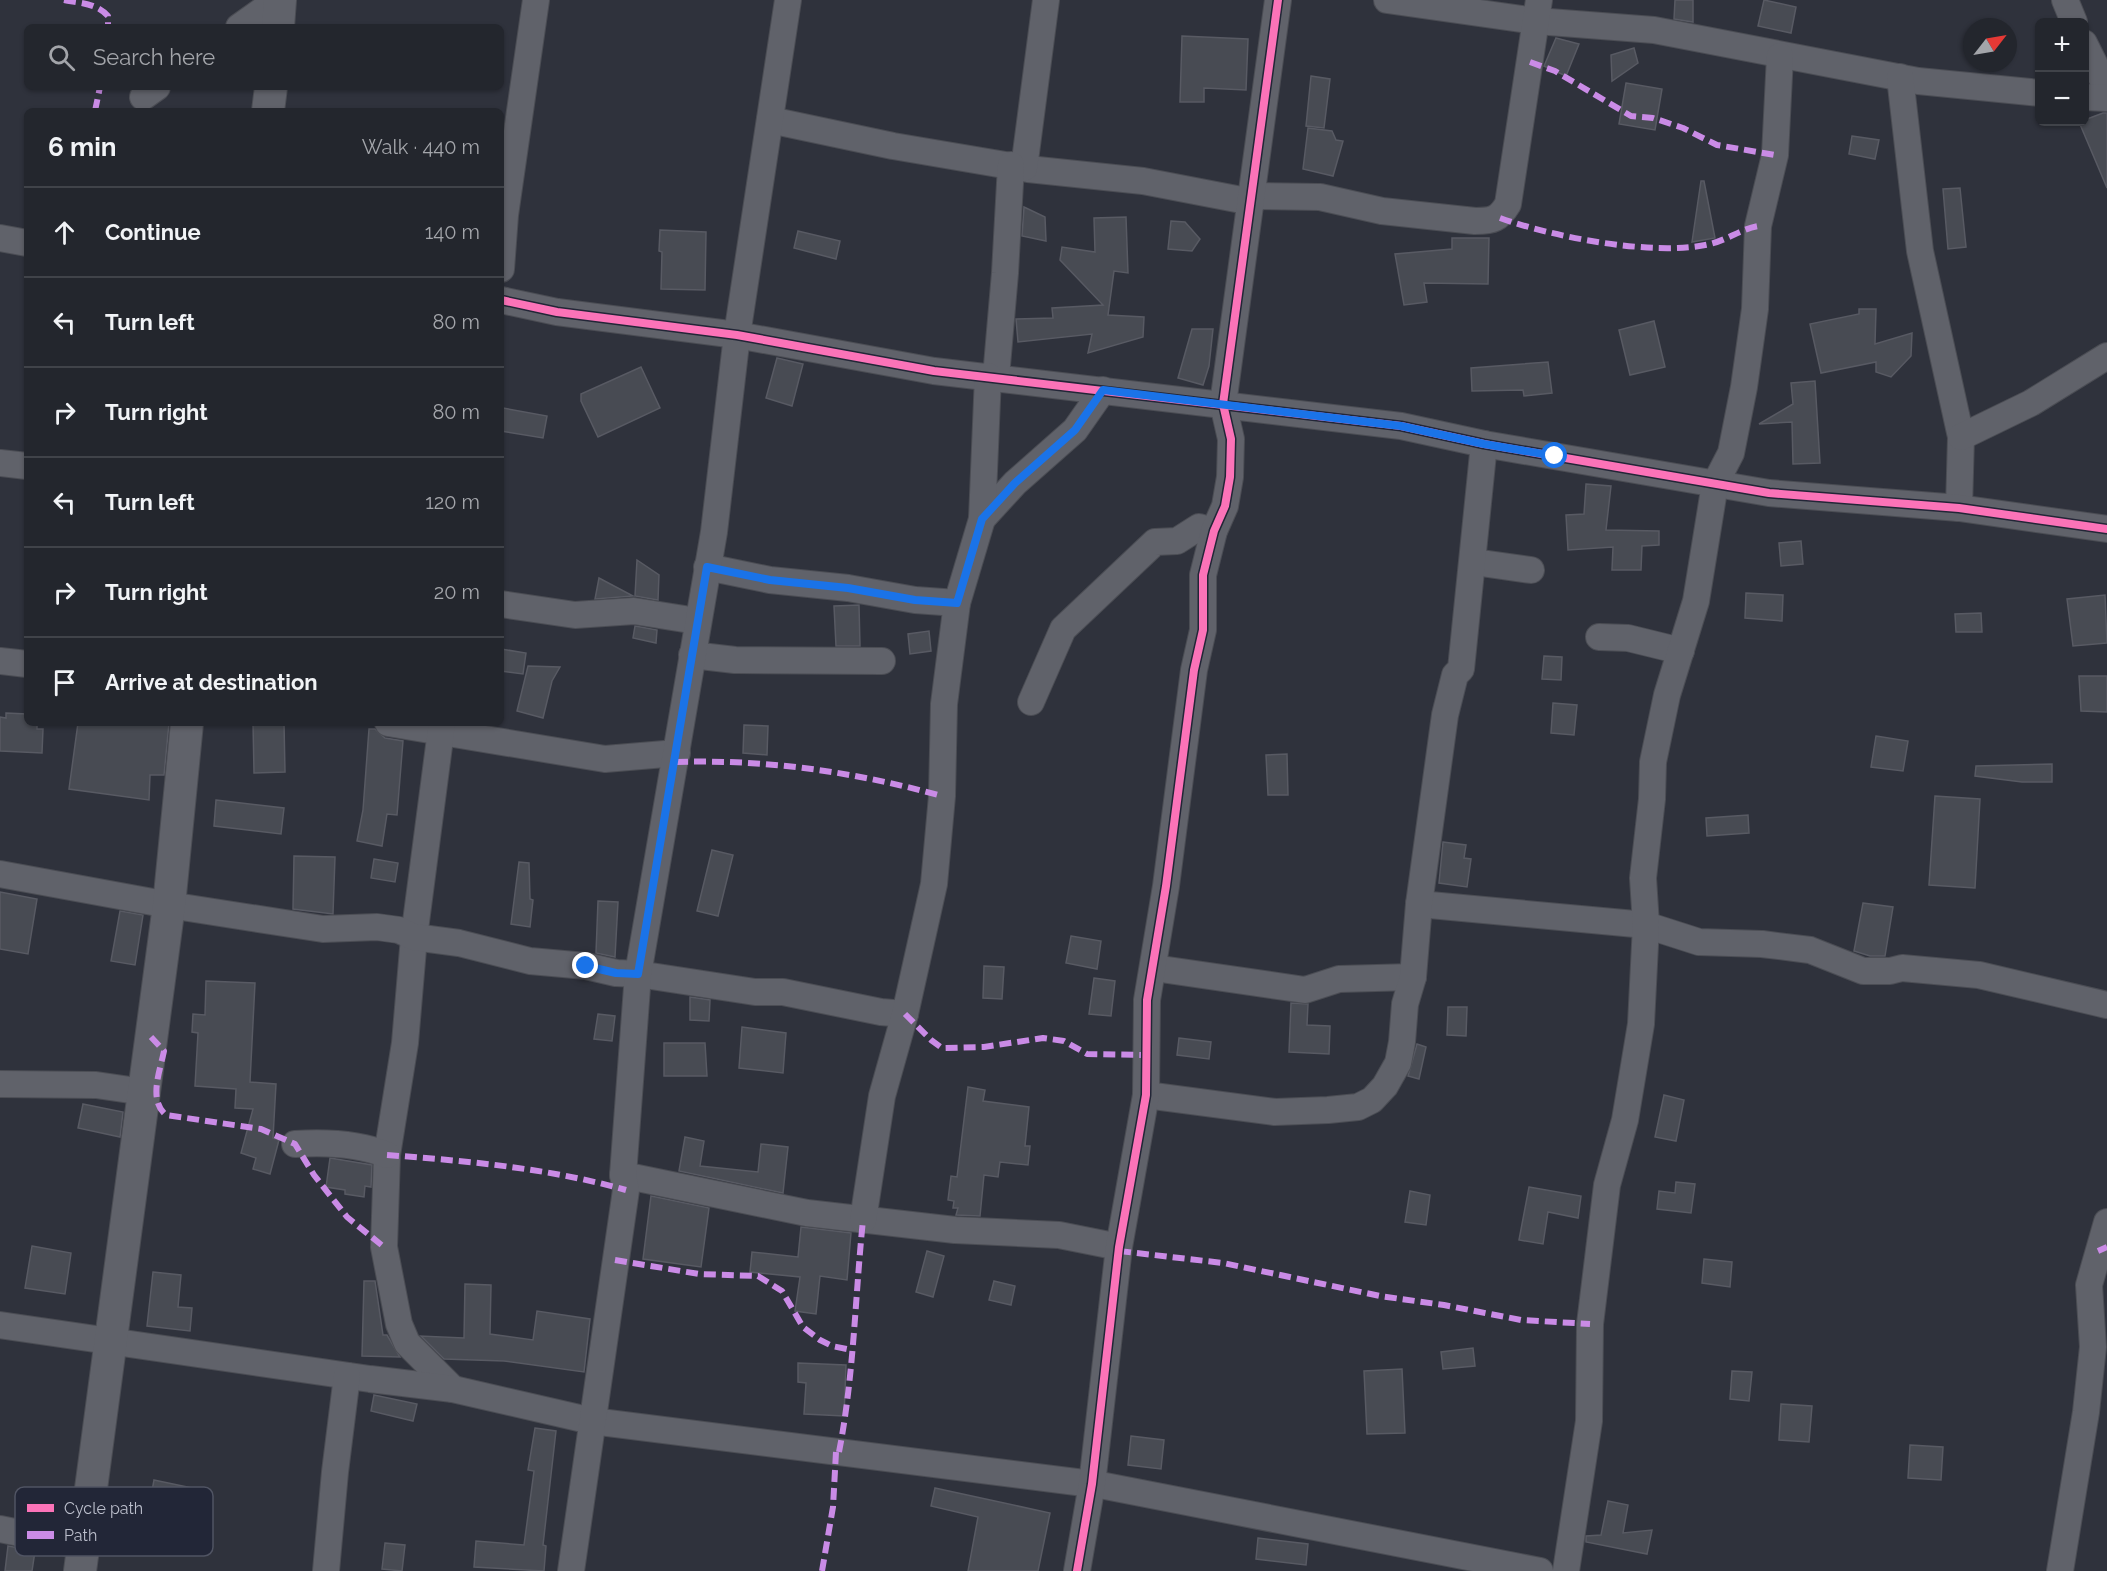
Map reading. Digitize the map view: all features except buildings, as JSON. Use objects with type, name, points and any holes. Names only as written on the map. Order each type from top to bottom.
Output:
[{"type":"street","points":[[243,24],[279,0]]},
{"type":"street","points":[[278,24],[279,0]]},
{"type":"street","points":[[504,228],[536,0]]},
{"type":"street","points":[[571,1571],[626,1190],[623,1175],[638,974],[677,753],[721,478],[737,335],[788,0]]},
{"type":"street","points":[[864,1220],[882,1096],[905,1014],[934,884],[940,825],[944,704],[957,603],[982,519],[992,377],[1017,167],[1046,0]]},
{"type":"street","points":[[1077,1571],[1092,1484],[1119,1247],[1146,1095],[1147,1000],[1154,968],[1194,670],[1203,630],[1203,575],[1214,531],[1226,506],[1230,477],[1231,439],[1223,404],[1278,0]]},
{"type":"street","points":[[1387,0],[1538,10],[1728,42],[1780,56],[1900,77],[2035,92]]},
{"type":"street","points":[[2065,0],[2072,18]]},
{"type":"street","points":[[770,120],[823,133],[1017,167],[1143,181],[1252,199],[1320,197],[1382,211],[1489,221],[1500,218],[1508,204],[1538,10]]},
{"type":"street","points":[[2089,52],[2107,89]]},
{"type":"street","points":[[1566,1571],[1589,1421],[1590,1324],[1607,1185],[1625,1120],[1641,1024],[1646,925],[1643,878],[1653,762],[1667,695],[1696,601],[1715,484],[1731,453],[1744,387],[1755,309],[1758,226],[1775,155],[1780,56]]},
{"type":"street","points":[[1900,77],[1920,250],[1961,437],[1959,508]]},
{"type":"street","points":[[268,108],[271,90]]},
{"type":"street","points":[[2089,97],[2107,98]]},
{"type":"street","points":[[0,238],[24,242]]},
{"type":"street","points":[[504,301],[557,312],[737,335],[829,353],[992,377],[1401,426],[1484,444],[1769,493],[1959,508],[2107,529]]},
{"type":"street","points":[[1961,437],[2031,403],[2107,356]]},
{"type":"street","points":[[982,519],[1015,483],[1075,430],[1103,390]]},
{"type":"street","points":[[1146,1095],[1275,1112],[1358,1107],[1372,1101],[1385,1086],[1398,1063],[1406,1004],[1413,977],[1419,904],[1445,715],[1455,675],[1461,669],[1474,562],[1484,444]]},
{"type":"street","points":[[0,463],[24,466]]},
{"type":"street","points":[[1031,702],[1063,629],[1155,542],[1177,541],[1199,527],[1214,531]]},
{"type":"street","points":[[1474,562],[1531,570]]},
{"type":"street","points":[[707,567],[770,580],[848,588],[915,600],[957,603]]},
{"type":"street","points":[[504,604],[575,615],[634,611],[697,621]]},
{"type":"street","points":[[1599,637],[1628,638],[1681,651]]},
{"type":"street","points":[[692,655],[735,660],[882,661]]},
{"type":"street","points":[[0,661],[24,664]]},
{"type":"street","points":[[91,1487],[169,905],[187,726]]},
{"type":"street","points":[[453,1389],[407,1343],[399,1324],[384,1247],[387,1155],[405,1043],[414,937],[441,726],[546,751],[605,759],[677,753]]},
{"type":"street","points":[[0,874],[169,905],[322,929],[377,927],[399,930],[414,937],[459,943],[530,961],[638,974],[755,992],[783,993],[880,1012],[905,1014]]},
{"type":"street","points":[[1419,904],[1646,925],[1699,942],[1762,944],[1810,950],[1863,971],[1890,971],[1902,968],[1978,975],[2107,1005]]},
{"type":"street","points":[[1154,968],[1305,990],[1339,979],[1413,977]]},
{"type":"street","points":[[0,1084],[85,1085],[144,1092]]},
{"type":"street","points":[[295,1144],[322,1142],[373,1149],[387,1155]]},
{"type":"street","points":[[623,1175],[807,1213],[955,1230],[1059,1235],[1119,1247]]},
{"type":"street","points":[[2060,1571],[2086,1412],[2093,1347],[2089,1285],[2107,1222]]},
{"type":"street","points":[[0,1325],[347,1376],[453,1389],[592,1421],[1092,1484],[1540,1571]]},
{"type":"street","points":[[327,1571],[335,1472],[347,1376]]},
{"type":"street","points":[[0,1529],[15,1534]]},
{"type":"marked path","points":[[64,0],[98,8],[108,16],[108,24]]},
{"type":"marked path","points":[[1530,62],[1555,71],[1631,116],[1653,118],[1683,128],[1717,145],[1775,155]]},
{"type":"marked path","points":[[96,108],[99,90]]},
{"type":"marked path","points":[[1500,218],[1575,238],[1661,248],[1710,244],[1758,226]]},
{"type":"marked path","points":[[676,762],[743,763],[810,769],[876,780],[942,796]]},
{"type":"marked path","points":[[905,1014],[942,1048],[984,1047],[1043,1038],[1064,1041],[1087,1054],[1145,1055]]},
{"type":"marked path","points":[[151,1037],[164,1051],[156,1093],[161,1109],[166,1115],[261,1129],[295,1144],[314,1175],[347,1217],[384,1247]]},
{"type":"marked path","points":[[387,1155],[537,1171],[626,1190]]},
{"type":"marked path","points":[[839,1452],[851,1365],[863,1220]]},
{"type":"marked path","points":[[2098,1251],[2107,1247]]},
{"type":"marked path","points":[[1119,1251],[1223,1263],[1380,1296],[1444,1305],[1521,1320],[1590,1324]]},
{"type":"marked path","points":[[615,1260],[699,1274],[758,1276],[782,1291],[803,1327],[832,1346],[852,1350]]},
{"type":"marked path","points":[[822,1571],[833,1507],[836,1452]]},
{"type":"cycle path","points":[[1077,1571],[1092,1484],[1119,1247],[1146,1095],[1147,1000],[1166,886],[1194,670],[1203,630],[1203,575],[1214,531],[1225,506],[1230,477],[1231,439],[1223,404],[1278,0]]},
{"type":"cycle path","points":[[504,301],[557,312],[737,335],[934,371],[1401,426],[1484,444],[1769,493],[1959,508],[2107,529]]},
{"type":"route","points":[[586,966],[616,973],[638,974],[676,762],[707,567],[770,580],[848,588],[915,600],[957,603],[982,519],[1015,483],[1075,430],[1103,390],[1401,426],[1555,456]]}]
